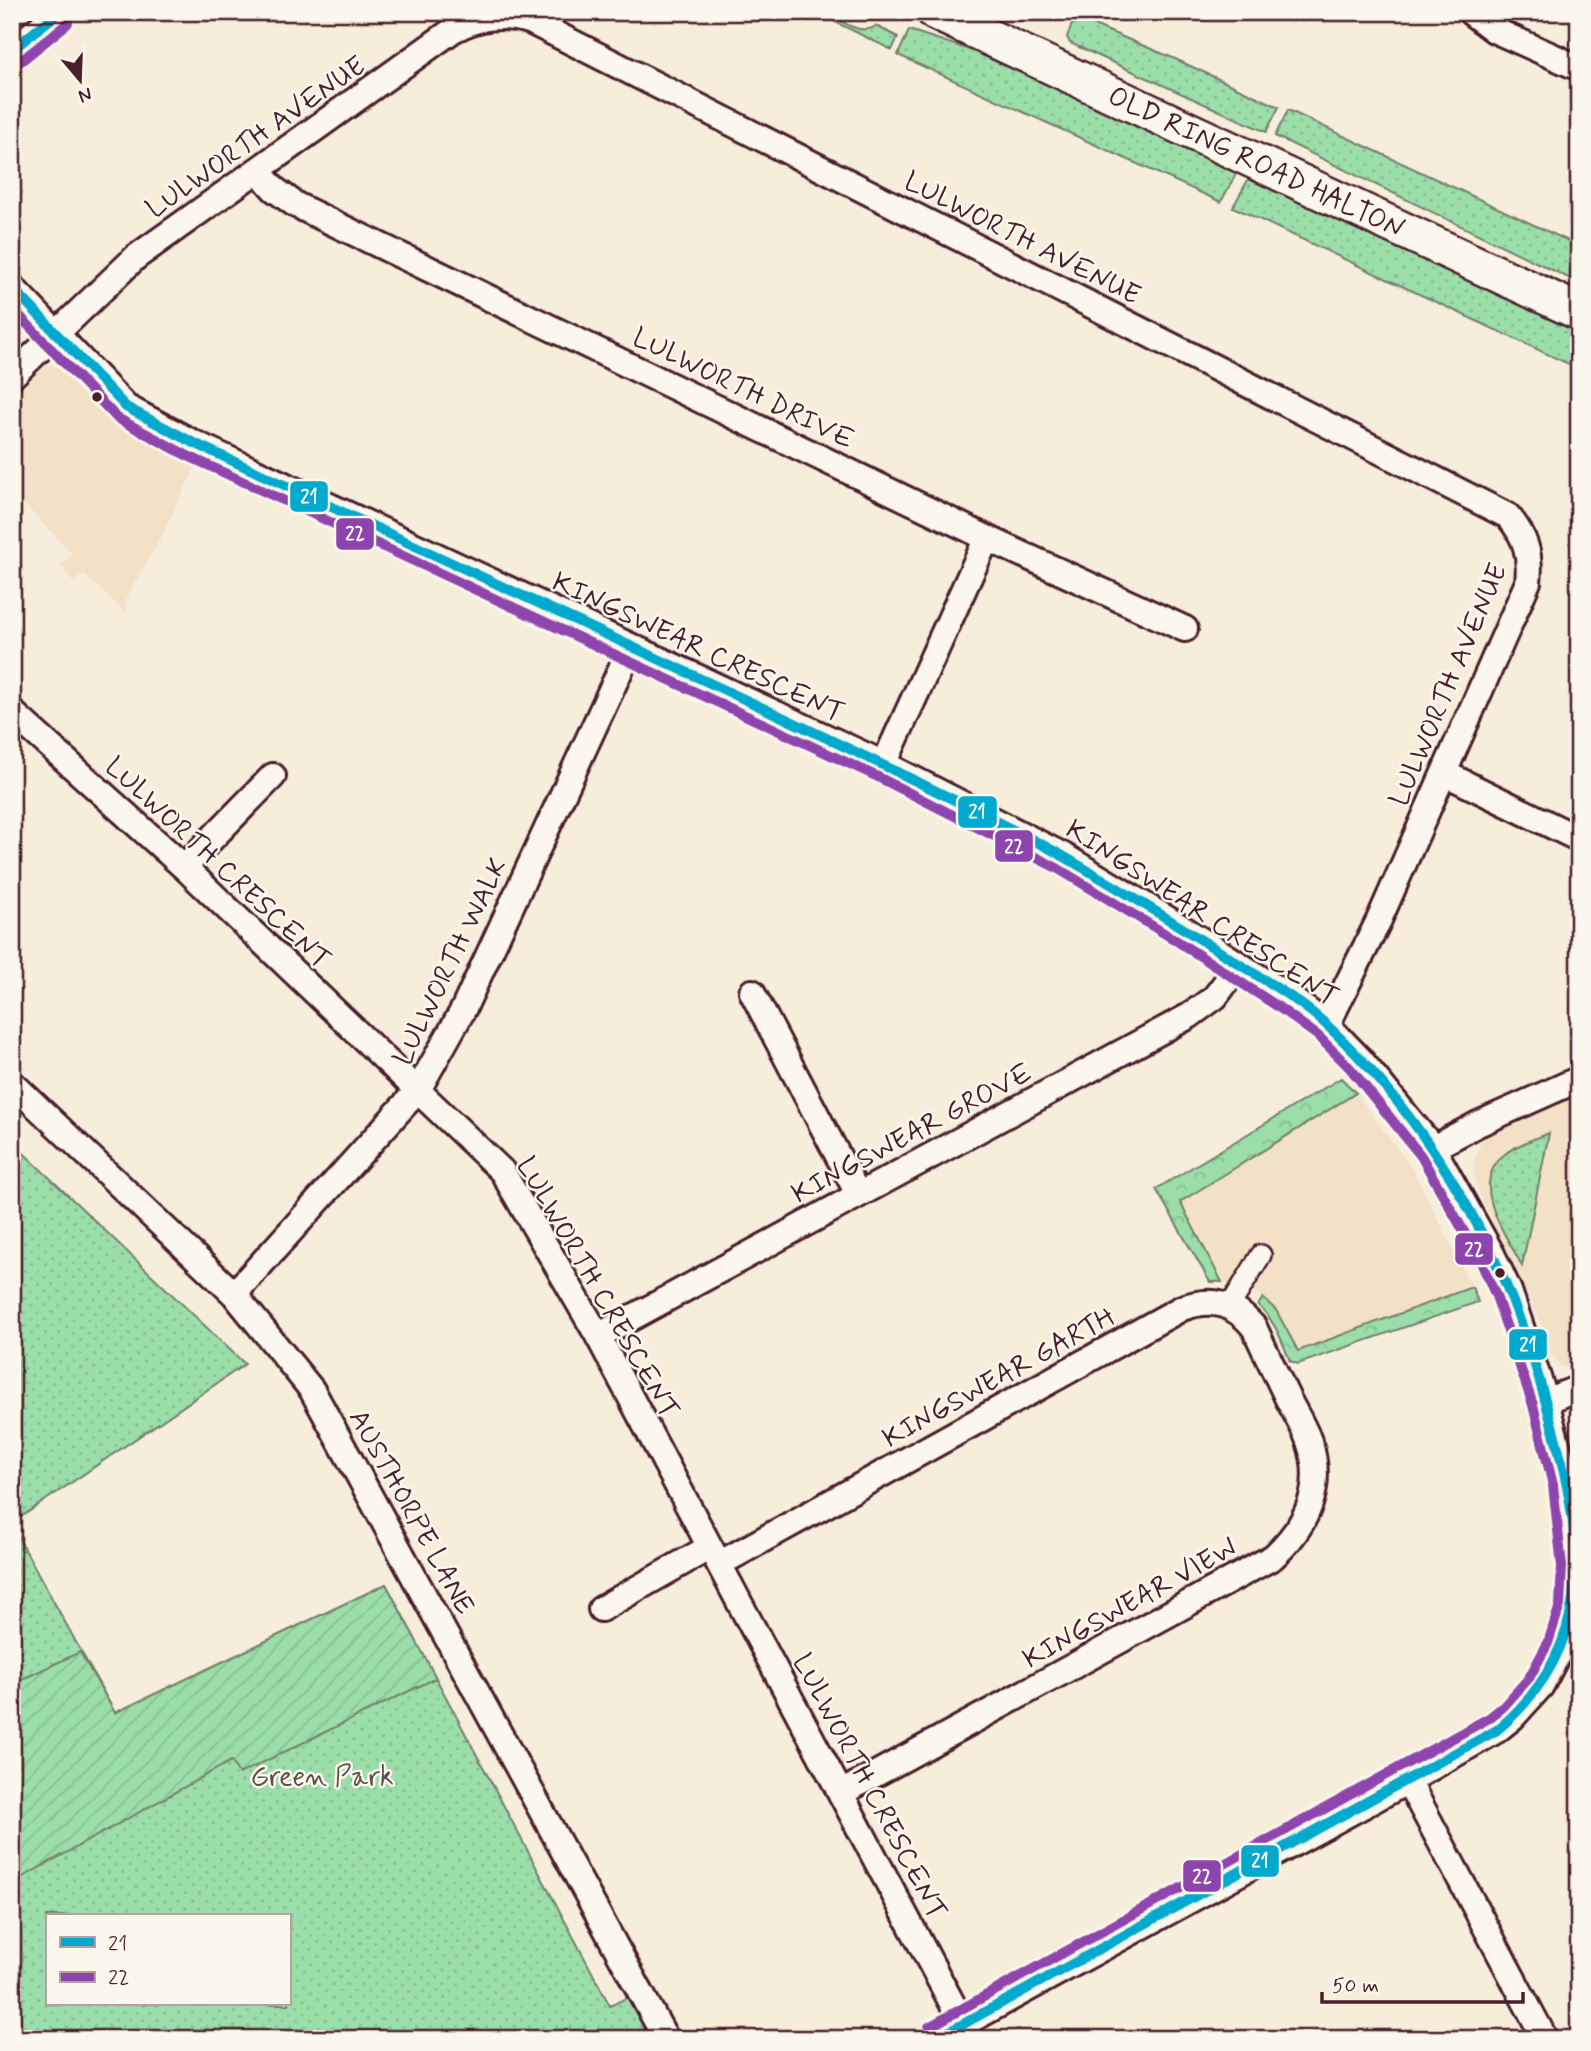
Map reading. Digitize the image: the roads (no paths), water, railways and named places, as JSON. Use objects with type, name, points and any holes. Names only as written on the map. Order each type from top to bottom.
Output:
[{"type":"main road","name":"OLD RING ROAD HALTON","points":[[935,12],[1579,312]]},
{"type":"street","points":[[12,50],[59,12]]},
{"type":"street","points":[[1470,12],[1494,30],[1579,68]]},
{"type":"street","name":"LULWORTH AVENUE","points":[[56,334],[136,257],[453,30],[471,21],[491,16],[511,16],[530,21],[1508,516],[1524,538],[1530,564],[1528,582],[1379,920],[1327,1025]]},
{"type":"street","name":"LULWORTH DRIVE","points":[[258,171],[274,189],[296,205],[987,538],[1185,629]]},
{"type":"street","name":"KINGSWEAR CRESCENT","points":[[12,287],[126,407],[204,448],[884,764],[1065,856],[1285,994],[1327,1025],[1360,1059],[1433,1148],[1492,1254],[1510,1291],[1546,1401],[1558,1441],[1573,1524],[1576,1587],[1574,1608],[1565,1639],[1541,1686],[1513,1717],[1497,1730],[967,2031],[936,2039]]},
{"type":"street","points":[[12,376],[56,334]]},
{"type":"street","points":[[884,764],[987,538]]},
{"type":"street","name":"LULWORTH WALK","points":[[234,1294],[418,1090],[463,1010],[631,647]]},
{"type":"street","name":"LULWORTH CRESCENT","points":[[12,712],[184,867],[502,1171],[598,1336],[967,2031]]},
{"type":"street","points":[[1444,772],[1579,839]]},
{"type":"street","points":[[184,867],[273,776]]},
{"type":"street","name":"KINGSWEAR GROVE","points":[[598,1336],[1189,1016],[1214,997],[1240,965]]},
{"type":"street","points":[[752,992],[858,1194]]},
{"type":"street","points":[[1433,1148],[1478,1124],[1579,1079]]},
{"type":"street","name":"AUSTHORPE LANE","points":[[12,1083],[234,1294],[312,1390],[667,2039]]},
{"type":"street","points":[[1230,1307],[1261,1255]]},
{"type":"street","name":"KINGSWEAR GARTH","points":[[601,1609],[714,1555],[1182,1308],[1214,1302],[1230,1307]]},
{"type":"street","name":"KINGSWEAR VIEW","points":[[841,1793],[1273,1557],[1289,1542],[1302,1525],[1311,1505],[1315,1483],[1309,1440],[1254,1328],[1244,1315],[1230,1307]]},
{"type":"street","points":[[1546,1401],[1579,1388]]},
{"type":"street","points":[[1408,1781],[1545,2039]]},
{"type":"park label","name":"Green Park","points":[[322,1775]]}]
